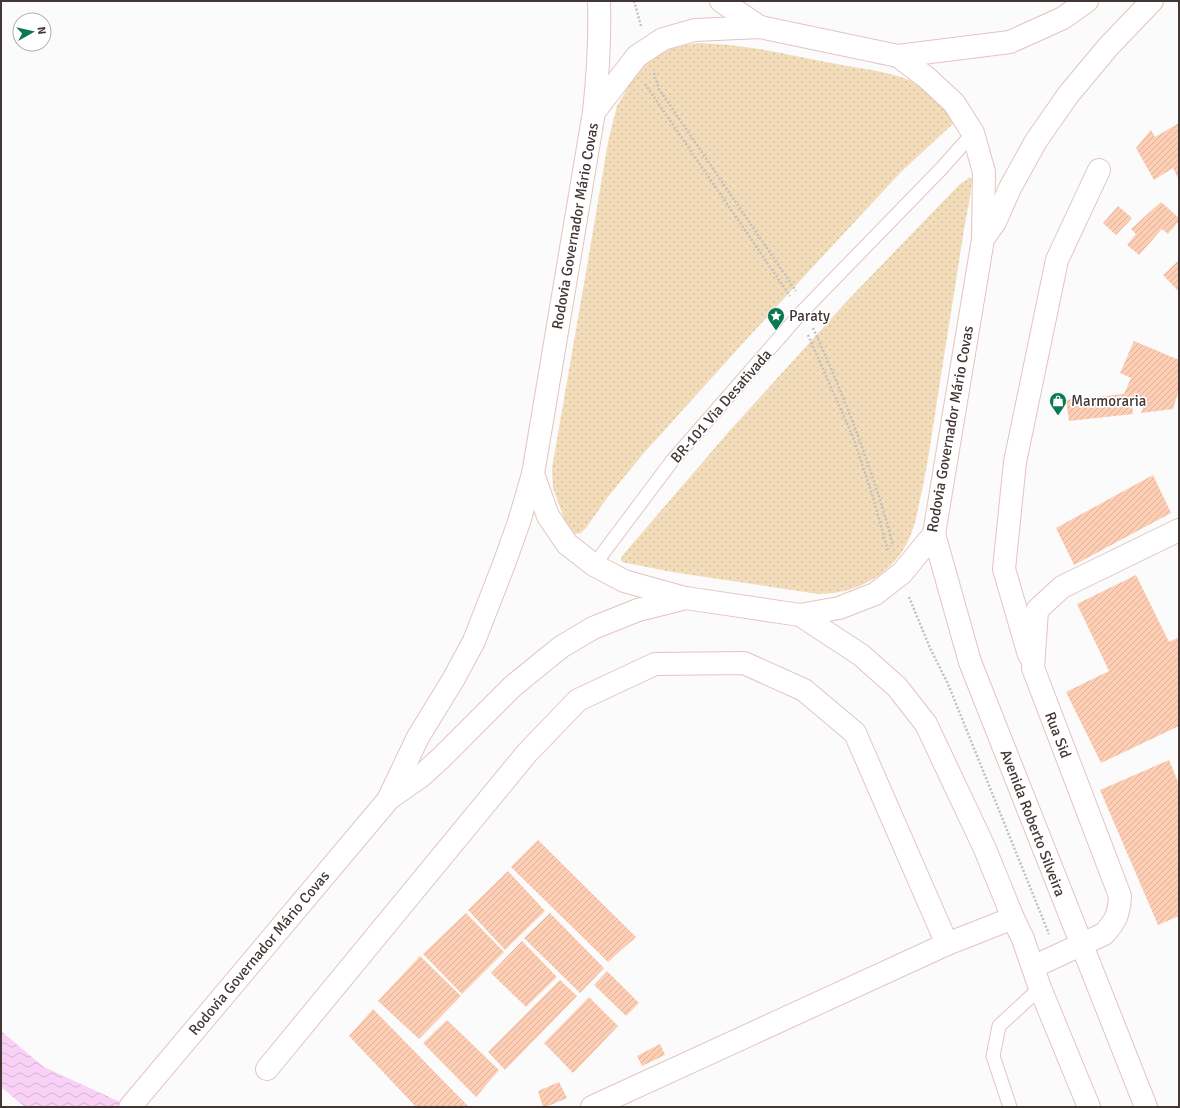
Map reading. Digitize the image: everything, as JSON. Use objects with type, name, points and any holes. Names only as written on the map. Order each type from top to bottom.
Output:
[{"type":"main road","points":[[594,112],[600,33],[599,1]]},
{"type":"main road","points":[[721,1],[760,28]]},
{"type":"main road","name":"Rodovia Governador Mário Covas","points":[[388,800],[418,737],[453,680],[474,641],[519,522],[533,474],[594,112],[637,56],[663,39],[695,30],[760,28],[898,56],[1010,42],[1063,18],[1087,1]]},
{"type":"main road","name":"Rodovia Governador Mário Covas","points":[[130,1107],[388,800],[420,777],[513,686],[561,647],[593,628],[638,610],[686,598],[800,615],[839,608],[875,594],[902,573],[934,534],[982,239],[995,222],[1010,188],[1036,141],[1068,94],[1108,47],[1152,1]]},
{"type":"main road","points":[[898,56],[927,78],[954,103],[973,133],[984,172],[982,239]]},
{"type":"main road","points":[[1033,668],[1004,569],[1015,462],[1057,260],[1099,170]]},
{"type":"main road","points":[[533,474],[548,516],[567,544],[594,565],[624,581],[686,598]]},
{"type":"main road","name":"Rua Sid","points":[[1033,967],[1104,934],[1112,925],[1120,909],[1120,896],[1033,668],[1038,610],[1062,587],[1179,530]]},
{"type":"main road","name":"Avenida Roberto Silveira","points":[[934,534],[970,662],[1146,1107]]},
{"type":"main road","points":[[800,615],[861,655],[897,687],[926,724],[985,849],[1023,939],[1040,988],[1089,1107]]},
{"type":"main road","points":[[266,1069],[527,753],[578,700],[655,664],[744,663],[804,690],[855,733],[947,944]]},
{"type":"main road","points":[[592,1107],[947,944],[1013,918]]},
{"type":"lane","name":"BR-101 Via Desativada","points":[[594,565],[672,461],[800,314],[941,169],[973,133]]},
{"type":"lane","points":[[1010,1107],[993,1056],[999,1026],[1040,988]]},
{"type":"path","points":[[634,1],[642,31]]},
{"type":"path","points":[[652,68],[659,89],[795,287],[798,294]]},
{"type":"path","points":[[810,321],[845,401],[859,438],[876,486],[894,549]]},
{"type":"path","points":[[909,596],[930,648],[948,684],[1050,936]]},
{"type":"shaded area","points":[[698,43],[764,50],[882,72],[901,77],[919,85],[929,93],[955,122],[902,171],[821,258],[643,454],[607,498],[586,528],[581,533],[575,534],[565,521],[553,488],[552,468],[608,142],[617,106],[637,72],[650,60],[672,48]]},
{"type":"shaded area","points":[[971,178],[972,181],[969,203],[925,476],[913,528],[906,545],[896,560],[877,577],[855,588],[818,594],[672,572],[622,562],[622,556],[732,428],[847,301],[960,184]]},
{"type":"water","points":[[1,1031],[44,1067],[131,1107],[25,1107],[1,1087]]},
{"type":"building","points":[[1179,123],[1179,180],[1173,168],[1154,180],[1136,148],[1151,130],[1155,137]]},
{"type":"building","points":[[1161,202],[1179,218],[1179,221],[1168,234],[1162,229],[1139,255],[1127,245],[1136,234],[1131,229]]},
{"type":"building","points":[[1118,206],[1132,218],[1116,235],[1103,223]]},
{"type":"building","points":[[1179,260],[1179,292],[1163,275]]},
{"type":"building","points":[[1134,341],[1179,360],[1179,390],[1173,409],[1141,413],[1145,403],[1132,397],[1133,414],[1069,421],[1066,400],[1124,394],[1131,378],[1120,373]]},
{"type":"building","points":[[1153,475],[1171,513],[1074,565],[1056,528]]},
{"type":"building","points":[[1136,575],[1169,642],[1179,637],[1179,726],[1101,763],[1066,692],[1109,671],[1077,604]]},
{"type":"building","points":[[1169,760],[1179,784],[1179,916],[1158,925],[1100,790]]},
{"type":"building","points":[[538,840],[636,937],[608,962],[511,867]]},
{"type":"building","points":[[508,871],[545,911],[505,950],[468,910]]},
{"type":"building","points":[[466,913],[504,952],[462,994],[423,954]]},
{"type":"building","points":[[550,913],[604,968],[580,993],[524,938]]},
{"type":"building","points":[[522,941],[557,977],[526,1007],[491,973]]},
{"type":"building","points":[[420,956],[461,996],[419,1039],[378,1001]]},
{"type":"building","points":[[607,971],[639,1003],[626,1016],[594,985]]},
{"type":"building","points":[[560,980],[577,996],[505,1070],[488,1052]]},
{"type":"building","points":[[589,997],[618,1026],[573,1073],[544,1043]]},
{"type":"building","points":[[373,1009],[468,1106],[467,1107],[416,1107],[349,1036]]},
{"type":"building","points":[[447,1020],[499,1070],[476,1097],[423,1043]]},
{"type":"building","points":[[660,1044],[665,1055],[642,1066],[637,1056]]},
{"type":"building","points":[[559,1082],[567,1098],[543,1107],[538,1091]]},
{"type":"place","name":"Paraty","points":[[776,331]]},
{"type":"place","name":"Marmoraria","points":[[1058,416]]}]
